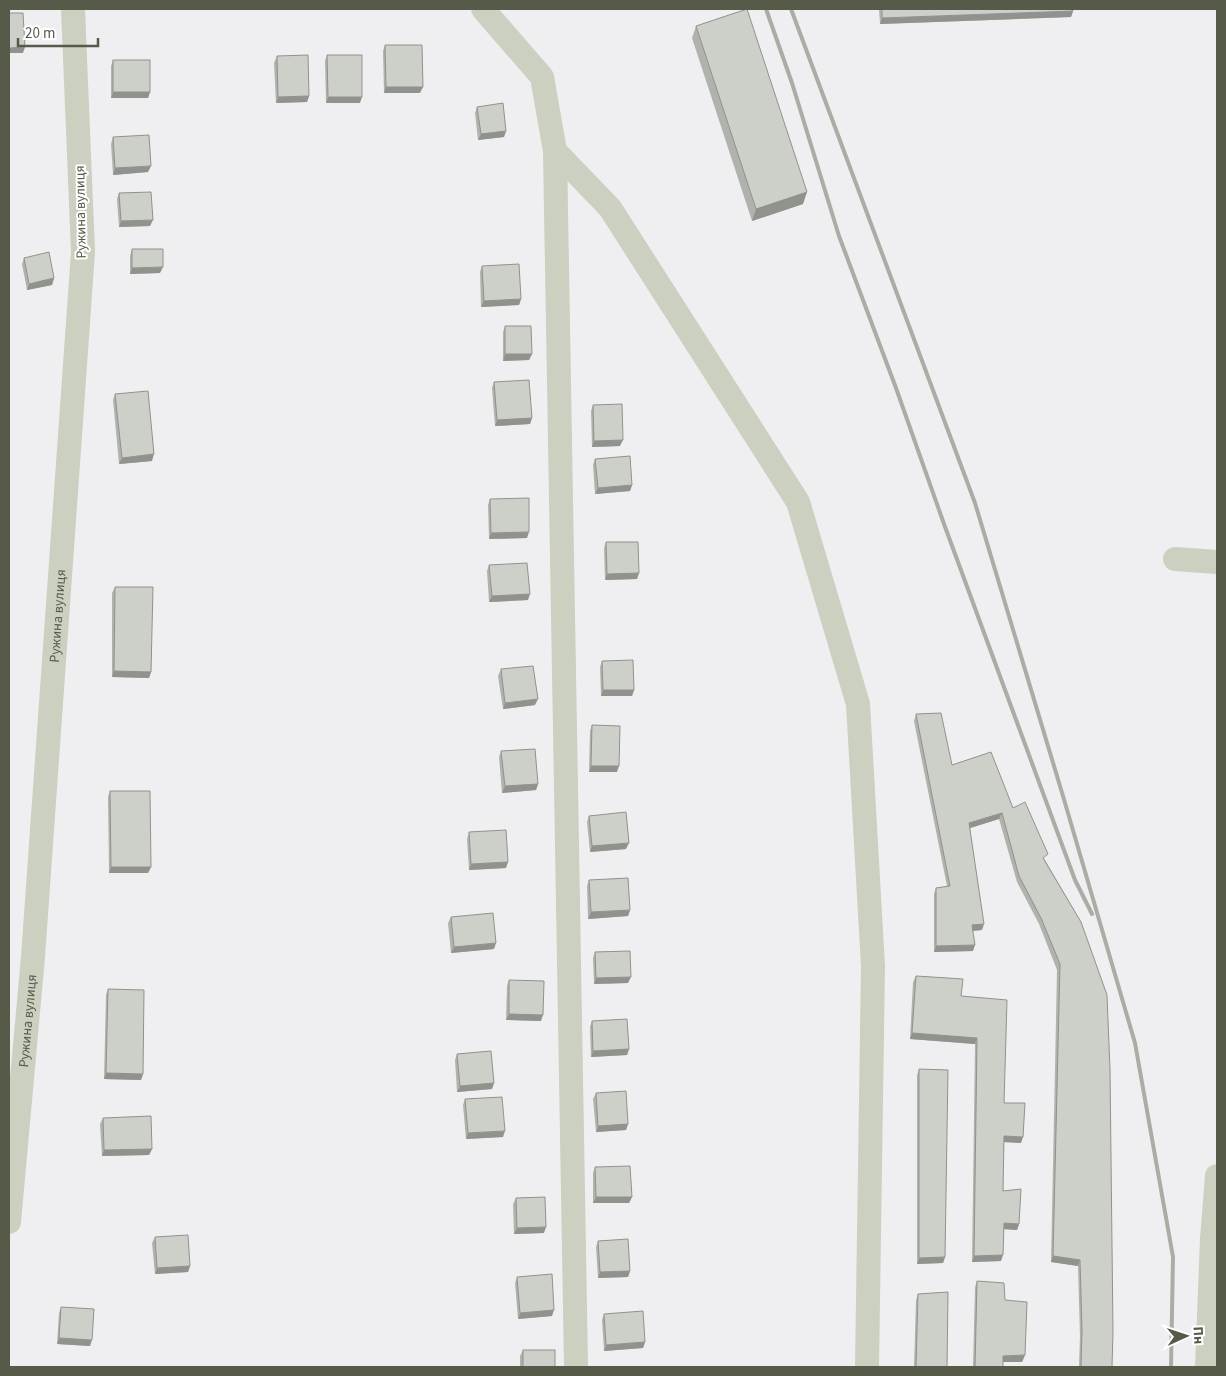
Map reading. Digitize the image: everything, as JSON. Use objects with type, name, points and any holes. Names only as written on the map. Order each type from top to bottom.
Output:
[{"type":"street","name":"Ружина вулиця","points":[[9,1222],[33,956],[83,252],[73,9]]},
{"type":"street","points":[[483,9],[542,77],[555,151],[576,1367]]},
{"type":"street","points":[[555,151],[610,208],[798,502],[858,704],[873,966],[867,1367]]},
{"type":"street","points":[[1175,559],[1217,562]]},
{"type":"street","points":[[1207,1367],[1212,1239],[1217,1176]]},
{"type":"building","points":[[747,9],[807,192],[756,209],[696,26]]},
{"type":"building","points":[[882,9],[1073,9],[1073,11],[882,18]]},
{"type":"building","points":[[9,13],[23,13],[25,47],[9,48]]},
{"type":"building","points":[[385,45],[422,45],[423,87],[386,87]]},
{"type":"building","points":[[308,55],[309,96],[278,97],[277,56]]},
{"type":"building","points":[[327,55],[362,55],[362,97],[328,97]]},
{"type":"building","points":[[113,60],[150,60],[150,92],[113,92]]},
{"type":"building","points":[[503,103],[506,131],[481,134],[477,107]]},
{"type":"building","points":[[149,135],[151,166],[115,168],[113,137]]},
{"type":"building","points":[[151,192],[153,220],[121,221],[119,193]]},
{"type":"building","points":[[132,249],[163,249],[163,267],[132,268]]},
{"type":"building","points":[[49,252],[54,278],[29,284],[24,258]]},
{"type":"building","points":[[519,264],[521,299],[484,301],[482,266]]},
{"type":"building","points":[[505,326],[531,326],[532,354],[505,354]]},
{"type":"building","points":[[529,380],[532,418],[497,420],[494,382]]},
{"type":"building","points":[[148,391],[154,454],[122,458],[115,394]]},
{"type":"building","points":[[622,404],[623,440],[594,441],[593,405]]},
{"type":"building","points":[[630,456],[632,485],[598,488],[595,459]]},
{"type":"building","points":[[529,498],[529,532],[491,533],[490,499]]},
{"type":"building","points":[[606,542],[638,542],[639,573],[607,574]]},
{"type":"building","points":[[527,563],[530,594],[492,596],[489,565]]},
{"type":"building","points":[[115,587],[153,587],[151,672],[114,671]]},
{"type":"building","points":[[633,660],[634,690],[603,690],[602,661]]},
{"type":"building","points":[[533,666],[538,699],[505,703],[501,669]]},
{"type":"building","points":[[941,713],[952,765],[991,752],[1013,808],[1025,802],[1048,854],[1043,858],[1081,922],[1107,995],[1110,1069],[1112,1367],[1081,1367],[1080,1260],[1053,1256],[1060,964],[1041,918],[1019,876],[1002,813],[969,823],[984,924],[972,925],[975,945],[936,946],[936,888],[950,886],[916,714]]},
{"type":"building","points":[[592,725],[620,726],[619,766],[591,766]]},
{"type":"building","points":[[535,749],[538,784],[505,786],[501,751]]},
{"type":"building","points":[[110,791],[150,791],[151,867],[111,867]]},
{"type":"building","points":[[626,812],[629,843],[592,846],[589,816]]},
{"type":"building","points":[[506,830],[508,862],[471,864],[469,832]]},
{"type":"building","points":[[628,878],[630,910],[591,912],[589,880]]},
{"type":"building","points":[[493,913],[496,943],[454,947],[451,917]]},
{"type":"building","points":[[630,951],[631,977],[596,978],[595,952]]},
{"type":"building","points":[[916,976],[963,979],[961,996],[1007,1000],[1004,1103],[1025,1103],[1023,1137],[1004,1136],[1003,1191],[1021,1189],[1019,1224],[1004,1223],[1003,1255],[974,1256],[977,1038],[912,1033]]},
{"type":"building","points":[[509,980],[544,981],[543,1015],[509,1014]]},
{"type":"building","points":[[108,989],[144,990],[143,1074],[106,1073]]},
{"type":"building","points":[[627,1019],[629,1049],[593,1051],[592,1021]]},
{"type":"building","points":[[491,1051],[494,1083],[460,1086],[457,1054]]},
{"type":"building","points":[[919,1069],[948,1070],[945,1257],[919,1258]]},
{"type":"building","points":[[626,1091],[628,1124],[598,1126],[596,1093]]},
{"type":"building","points":[[502,1097],[505,1131],[468,1133],[465,1099]]},
{"type":"building","points":[[151,1116],[152,1149],[104,1150],[103,1118]]},
{"type":"building","points":[[630,1166],[632,1197],[596,1197],[595,1167]]},
{"type":"building","points":[[545,1197],[546,1227],[517,1228],[516,1198]]},
{"type":"building","points":[[188,1235],[190,1266],[157,1268],[155,1237]]},
{"type":"building","points":[[628,1239],[630,1271],[600,1272],[598,1241]]},
{"type":"building","points":[[552,1274],[554,1310],[520,1313],[517,1277]]},
{"type":"building","points":[[977,1281],[1004,1283],[1005,1300],[1027,1302],[1025,1355],[1003,1356],[1003,1367],[975,1367]]},
{"type":"building","points":[[948,1292],[947,1367],[916,1367],[918,1294]]},
{"type":"building","points":[[61,1307],[94,1309],[92,1340],[59,1338]]},
{"type":"building","points":[[643,1311],[645,1342],[606,1345],[604,1314]]},
{"type":"building","points":[[523,1350],[555,1350],[555,1367],[523,1367]]},
{"type":"railway","points":[[766,9],[792,83],[839,236],[1075,880],[1092,914]]},
{"type":"railway","points":[[791,9],[975,503],[1135,1043],[1173,1257],[1171,1367]]}]
